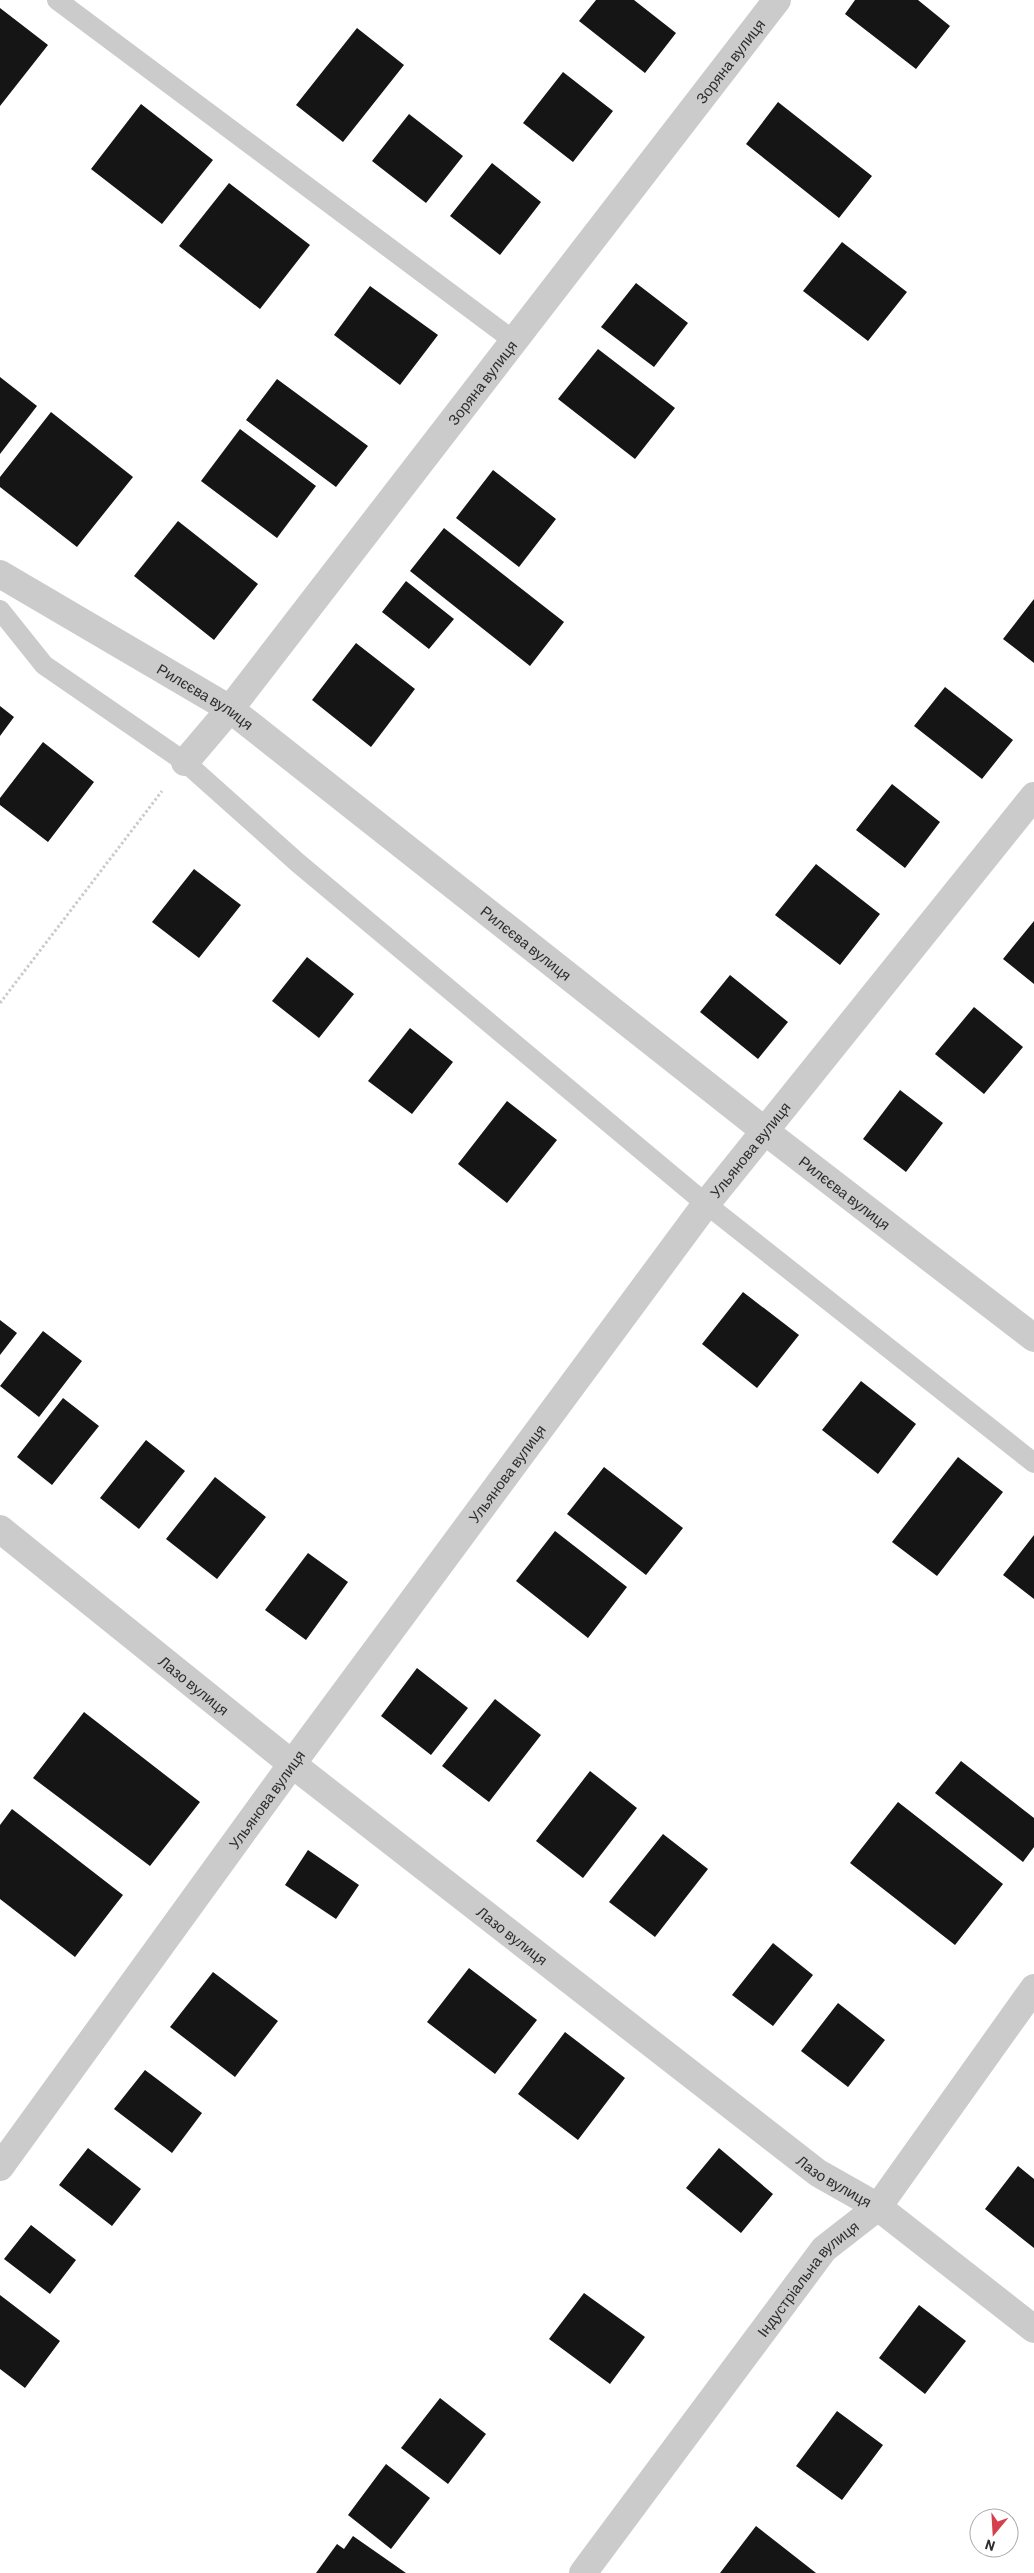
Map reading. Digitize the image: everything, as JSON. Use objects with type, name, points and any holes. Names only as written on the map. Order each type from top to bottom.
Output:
[{"type":"street","name":"Зоряна вулиця","points":[[185,762],[230,709],[777,0]]},
{"type":"street","name":"Рилєєва вулиця","points":[[0,574],[230,709],[766,1132],[1034,1338]]},
{"type":"street","name":"Ульянова вулиця","points":[[0,2168],[292,1764],[706,1204],[766,1132],[1034,796]]},
{"type":"street","name":"Лазо вулиця","points":[[0,1529],[292,1764],[818,2173],[878,2207],[1034,2329]]},
{"type":"street","name":"Індустріальна вулиця","points":[[583,2573],[824,2249],[878,2207],[1034,1988]]},
{"type":"lane","points":[[57,0],[514,341]]},
{"type":"lane","points":[[0,610],[44,665],[185,762],[298,864],[706,1204],[1034,1463]]},
{"type":"path","points":[[0,1004],[185,762]]},
{"type":"building","points":[[596,0],[634,0],[676,33],[645,73],[579,21]]},
{"type":"building","points":[[855,0],[918,0],[950,26],[916,69],[845,14]]},
{"type":"building","points":[[0,8],[48,45],[0,106]]},
{"type":"building","points":[[357,28],[404,65],[343,142],[296,105]]},
{"type":"building","points":[[563,72],[613,111],[573,162],[523,123]]},
{"type":"building","points":[[778,102],[872,176],[839,218],[746,144]]},
{"type":"building","points":[[141,104],[213,160],[162,224],[91,169]]},
{"type":"building","points":[[409,114],[463,156],[426,203],[372,161]]},
{"type":"building","points":[[492,163],[541,202],[500,255],[450,216]]},
{"type":"building","points":[[229,183],[310,245],[260,309],[179,246]]},
{"type":"building","points":[[842,242],[907,292],[868,341],[803,291]]},
{"type":"building","points":[[636,283],[688,323],[654,367],[601,327]]},
{"type":"building","points":[[370,286],[438,335],[400,385],[334,335]]},
{"type":"building","points":[[598,349],[675,408],[635,459],[558,399]]},
{"type":"building","points":[[0,377],[37,406],[0,454]]},
{"type":"building","points":[[277,379],[368,446],[336,487],[246,420]]},
{"type":"building","points":[[51,412],[133,477],[77,547],[0,487],[0,477]]},
{"type":"building","points":[[240,429],[316,486],[277,538],[201,481]]},
{"type":"building","points":[[493,470],[556,519],[519,567],[456,518]]},
{"type":"building","points":[[178,521],[258,584],[214,640],[134,576]]},
{"type":"building","points":[[444,528],[564,622],[530,666],[410,571]]},
{"type":"building","points":[[406,581],[454,619],[429,649],[382,612]]},
{"type":"building","points":[[1034,599],[1034,663],[1003,639]]},
{"type":"building","points":[[356,643],[415,689],[371,747],[312,700]]},
{"type":"building","points":[[945,687],[1013,740],[982,779],[914,726]]},
{"type":"building","points":[[0,706],[14,717],[0,736]]},
{"type":"building","points":[[43,742],[94,782],[48,842],[0,805],[0,798]]},
{"type":"building","points":[[892,784],[940,822],[905,868],[856,830]]},
{"type":"building","points":[[816,864],[880,914],[840,965],[775,915]]},
{"type":"building","points":[[194,869],[241,905],[199,958],[152,922]]},
{"type":"building","points":[[1034,921],[1034,984],[1003,959]]},
{"type":"building","points":[[307,957],[354,994],[319,1038],[272,1001]]},
{"type":"building","points":[[730,975],[788,1022],[758,1059],[700,1012]]},
{"type":"building","points":[[974,1007],[1023,1047],[984,1094],[935,1054]]},
{"type":"building","points":[[410,1028],[453,1062],[412,1114],[368,1081]]},
{"type":"building","points":[[900,1090],[943,1123],[906,1172],[863,1139]]},
{"type":"building","points":[[507,1101],[557,1140],[507,1203],[458,1164]]},
{"type":"building","points":[[743,1292],[799,1335],[757,1388],[702,1344]]},
{"type":"building","points":[[0,1320],[17,1333],[0,1355]]},
{"type":"building","points":[[43,1331],[82,1361],[39,1417],[0,1386]]},
{"type":"building","points":[[861,1381],[916,1424],[878,1474],[822,1430]]},
{"type":"building","points":[[63,1398],[99,1426],[52,1485],[17,1457]]},
{"type":"building","points":[[146,1440],[185,1471],[139,1529],[100,1498]]},
{"type":"building","points":[[958,1457],[1003,1492],[937,1576],[892,1542]]},
{"type":"building","points":[[604,1467],[683,1528],[646,1575],[567,1514]]},
{"type":"building","points":[[215,1477],[266,1517],[217,1579],[166,1539]]},
{"type":"building","points":[[555,1531],[627,1587],[588,1638],[516,1581]]},
{"type":"building","points":[[1034,1535],[1034,1599],[1003,1575]]},
{"type":"building","points":[[308,1553],[348,1582],[306,1640],[265,1610]]},
{"type":"building","points":[[417,1668],[468,1708],[431,1755],[381,1716]]},
{"type":"building","points":[[495,1699],[541,1735],[489,1802],[442,1766]]},
{"type":"building","points":[[84,1712],[200,1802],[150,1866],[33,1778]]},
{"type":"building","points":[[961,1761],[1034,1818],[1034,1847],[1023,1862],[935,1793]]},
{"type":"building","points":[[590,1771],[637,1808],[583,1878],[536,1841]]},
{"type":"building","points":[[898,1802],[1003,1884],[955,1945],[850,1863]]},
{"type":"building","points":[[12,1809],[123,1895],[75,1957],[0,1899],[0,1825]]},
{"type":"building","points":[[663,1834],[708,1869],[655,1937],[609,1902]]},
{"type":"building","points":[[308,1850],[359,1885],[336,1919],[285,1885]]},
{"type":"building","points":[[773,1943],[813,1975],[773,2026],[732,1995]]},
{"type":"building","points":[[469,1968],[537,2020],[495,2074],[427,2022]]},
{"type":"building","points":[[213,1972],[278,2021],[235,2077],[170,2027]]},
{"type":"building","points":[[838,2003],[885,2040],[848,2087],[801,2051]]},
{"type":"building","points":[[565,2032],[625,2078],[578,2140],[518,2094]]},
{"type":"building","points":[[145,2070],[202,2113],[172,2153],[114,2109]]},
{"type":"building","points":[[88,2148],[141,2189],[112,2226],[59,2185]]},
{"type":"building","points":[[719,2148],[773,2194],[741,2233],[686,2188]]},
{"type":"building","points":[[1018,2166],[1034,2179],[1034,2248],[985,2209]]},
{"type":"building","points":[[31,2225],[76,2260],[50,2294],[4,2259]]},
{"type":"building","points":[[584,2293],[645,2337],[610,2384],[549,2339]]},
{"type":"building","points":[[0,2295],[60,2341],[25,2388],[0,2369]]},
{"type":"building","points":[[919,2305],[966,2341],[925,2394],[879,2358]]},
{"type":"building","points":[[440,2398],[486,2434],[448,2484],[401,2448]]},
{"type":"building","points":[[837,2411],[883,2445],[842,2500],[796,2466]]},
{"type":"building","points":[[386,2464],[430,2498],[391,2549],[348,2515]]},
{"type":"building","points":[[756,2526],[816,2573],[720,2573]]},
{"type":"building","points":[[353,2536],[406,2573],[316,2573],[337,2544],[344,2549]]}]
